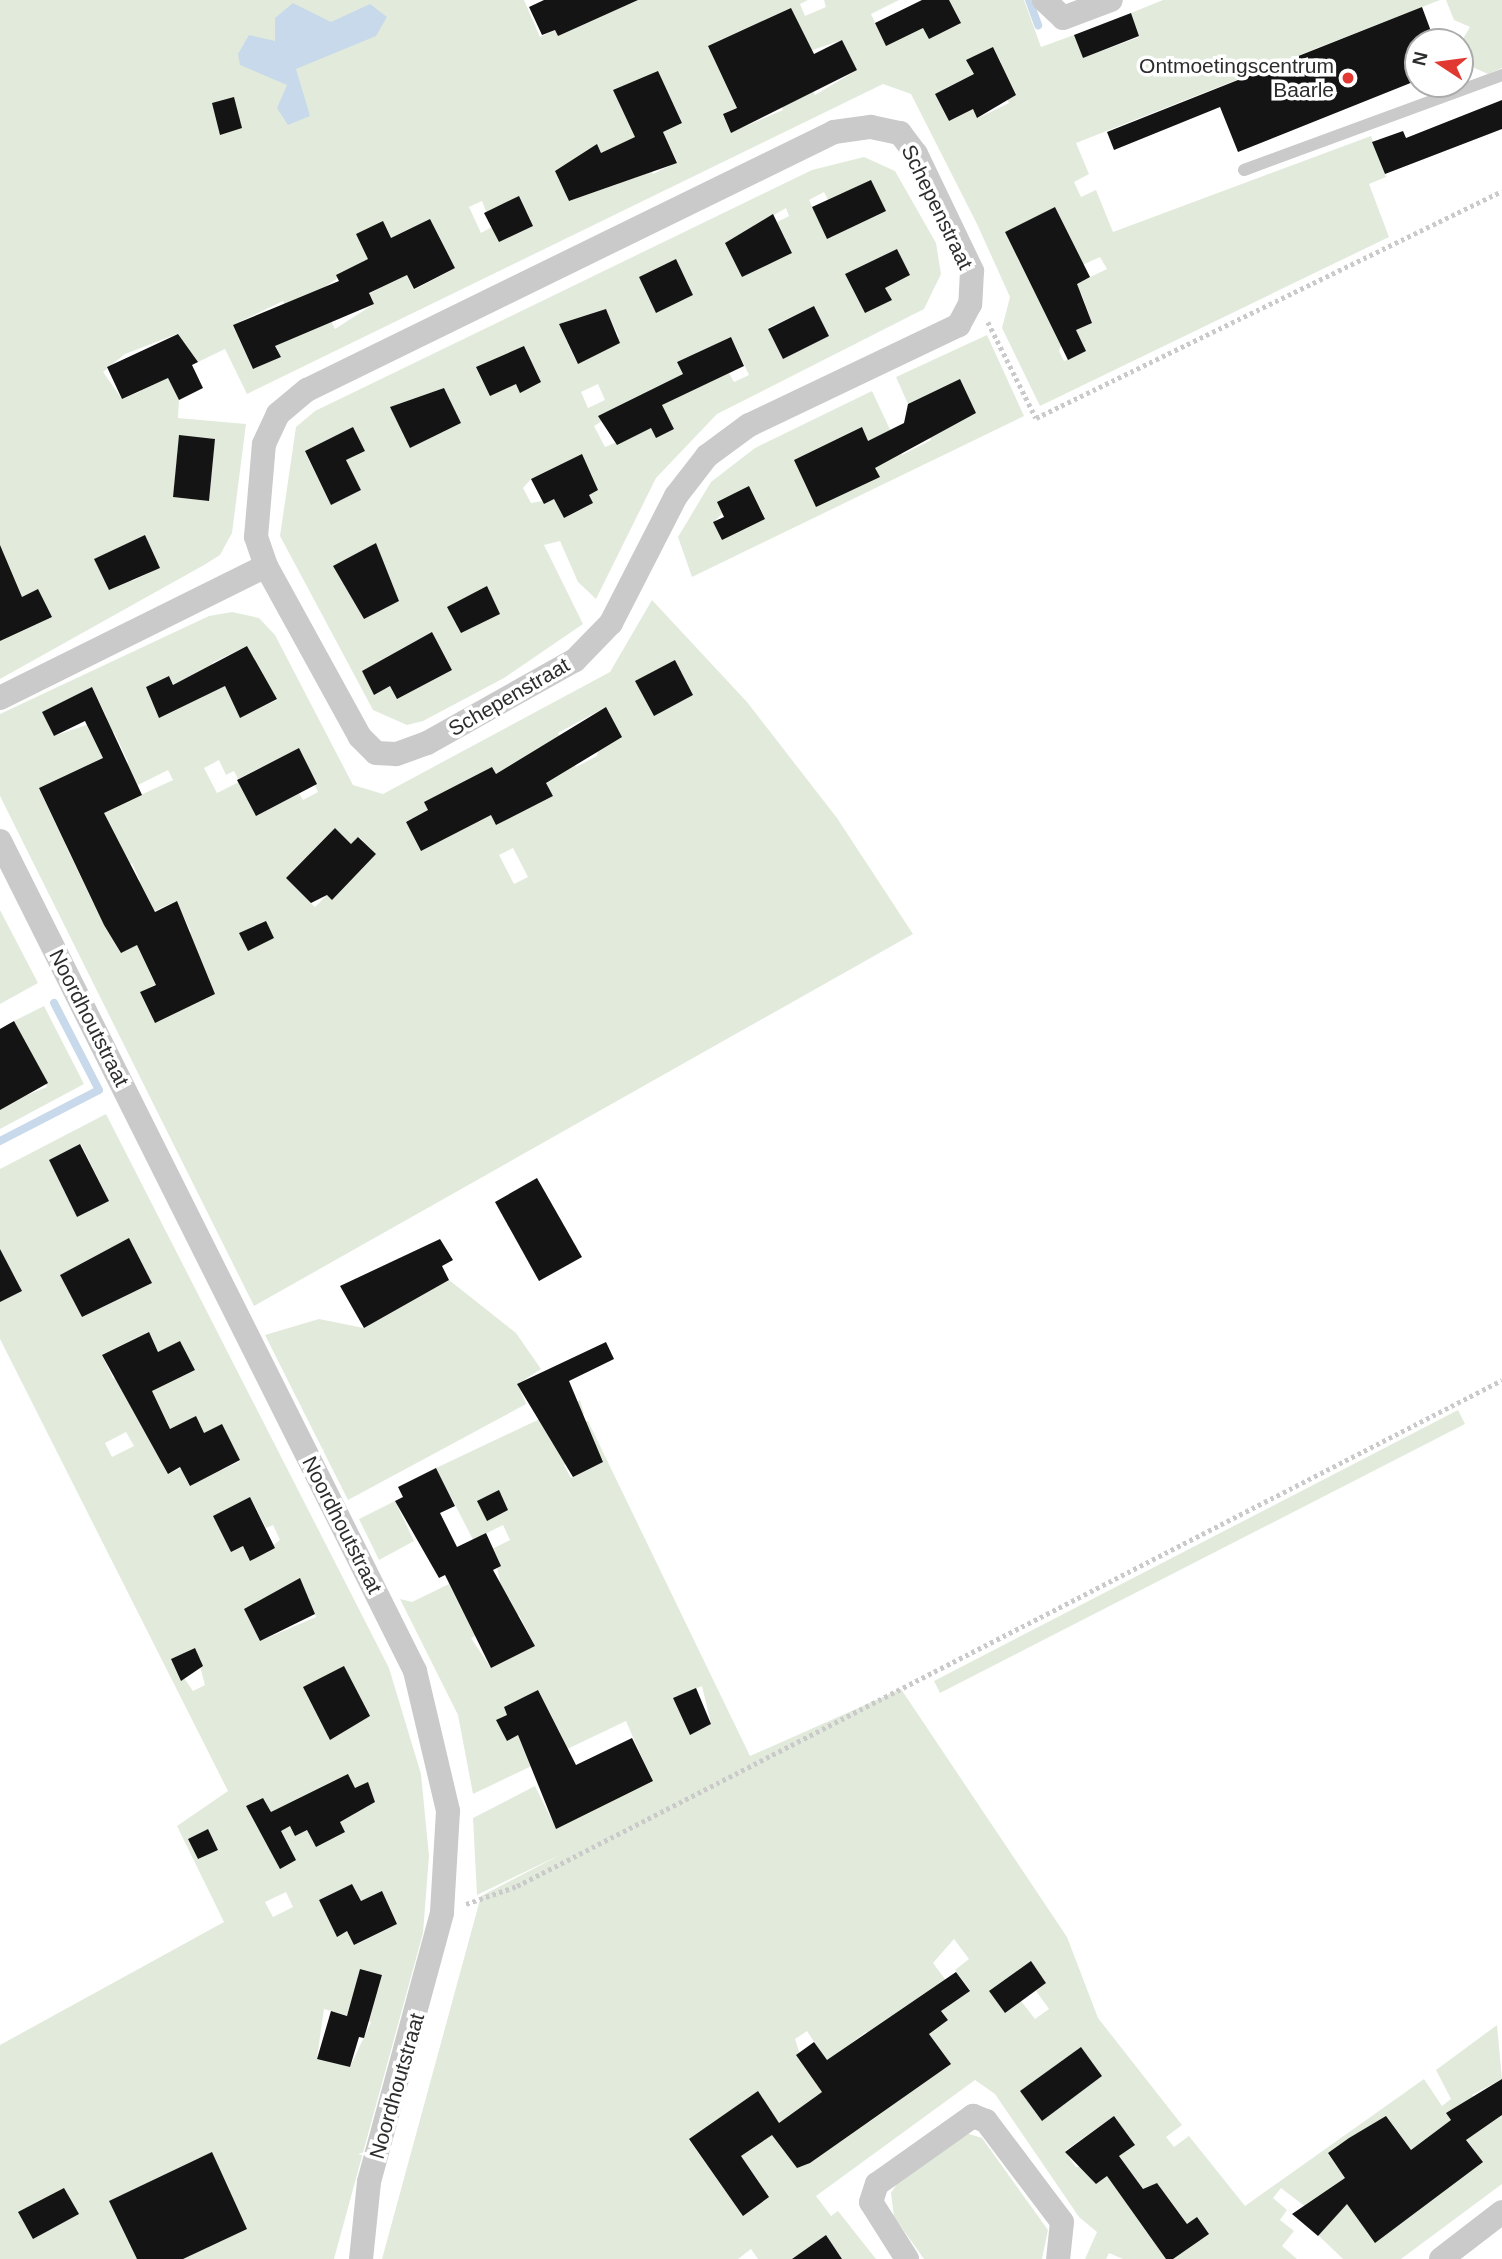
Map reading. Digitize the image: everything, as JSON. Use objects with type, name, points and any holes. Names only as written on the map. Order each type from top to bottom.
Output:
[{"type":"street","points":[[1044,0],[1063,18],[1111,0]]},
{"type":"street","name":"Schepenstraat","points":[[871,127],[900,133],[972,271],[970,304],[959,326],[750,425],[707,456],[676,496],[611,623],[575,660],[427,743],[386,754],[360,737],[266,566],[256,537],[264,444],[278,414],[307,390],[834,132],[871,127]]},
{"type":"street","points":[[0,698],[266,566]]},
{"type":"street","name":"Noordhoutstraat","points":[[0,841],[415,1671],[448,1811],[442,1913],[369,2182],[361,2259]]},
{"type":"street","points":[[907,2259],[871,2202],[877,2184],[973,2116],[986,2121],[1062,2222],[1058,2259]]},
{"type":"street","points":[[1441,2259],[1502,2212]]},
{"type":"lane","points":[[1244,170],[1502,75]]},
{"type":"path","points":[[970,304],[994,329],[1036,418],[1502,191]]},
{"type":"path","points":[[442,1913],[517,1886],[1502,1380]]},
{"type":"green space","points":[[0,0],[524,0],[540,37],[555,30],[558,36],[627,0],[808,0],[800,4],[805,16],[826,7],[824,0],[899,0],[871,14],[886,45],[923,28],[929,38],[960,24],[949,0],[1024,0],[1041,47],[1074,35],[1083,58],[1139,37],[1131,13],[1163,0],[1440,0],[1274,65],[1286,97],[1256,108],[1244,77],[1076,143],[1089,174],[1074,182],[1081,197],[1096,190],[1113,232],[1371,136],[1386,177],[1369,184],[1389,237],[1040,406],[1002,328],[1010,297],[977,224],[911,94],[883,84],[247,394],[225,349],[198,362],[177,334],[125,354],[103,372],[122,399],[141,391],[138,382],[167,376],[179,400],[178,418],[246,424],[232,533],[220,555],[0,679]],"holes":[[[842,40],[857,70],[815,95],[795,56]],[[993,47],[1001,63],[992,69],[1009,103],[978,118],[973,109],[949,121],[936,94],[974,74],[967,60]],[[774,90],[783,110],[732,132],[723,114]],[[671,99],[682,123],[663,132],[677,162],[653,174],[628,120]],[[597,145],[618,184],[569,201],[555,171]],[[482,201],[492,227],[481,233],[469,207]],[[1055,207],[1072,241],[1020,262],[1005,232]],[[430,219],[455,268],[414,290],[403,268],[401,234]],[[1100,257],[1107,269],[1086,279],[1080,266]],[[365,260],[379,288],[369,294],[374,304],[335,329],[317,292]],[[1081,293],[1092,323],[1076,330],[1086,351],[1064,361],[1059,351]],[[283,301],[298,335],[275,346],[280,357],[253,369],[233,325]],[[179,436],[215,439],[209,501],[173,497]],[[145,535],[160,568],[132,581],[129,575],[109,590],[94,559]]]},
{"type":"green space","points":[[1446,0],[1502,0],[1502,68],[1488,74],[1474,68],[1474,28],[1454,20]]},
{"type":"green space","points":[[864,157],[895,171],[936,243],[941,274],[924,309],[717,414],[656,478],[596,599],[578,582],[560,541],[544,545],[583,624],[504,678],[423,721],[407,725],[373,710],[280,536],[296,427],[315,411],[812,170]],"holes":[[[824,192],[828,200],[845,192],[885,211],[827,239],[809,200]],[[786,208],[789,216],[777,222],[792,252],[742,277],[726,243]],[[897,249],[910,275],[885,288],[891,300],[865,313],[845,274]],[[676,259],[693,295],[656,313],[639,277]],[[814,306],[829,336],[783,359],[768,328]],[[606,310],[619,337],[575,359],[559,324]],[[731,337],[749,375],[734,382],[729,373],[691,391],[677,362]],[[598,384],[605,400],[588,408],[581,392]],[[444,388],[461,423],[410,448],[390,407]],[[653,389],[674,429],[656,438],[651,428],[605,447],[594,426]],[[353,427],[365,451],[346,460],[361,490],[331,505],[305,452]],[[531,479],[593,503],[564,518],[554,499],[531,503],[523,488]],[[376,543],[399,601],[364,619],[333,566]],[[432,632],[452,670],[397,699],[390,686],[374,695],[362,671]]]},
{"type":"green space","points":[[987,335],[1024,416],[692,577],[678,537],[711,482],[755,448],[872,391],[902,455],[931,440],[929,435],[976,413],[960,379],[908,404],[896,377]],"holes":[[[749,486],[765,518],[722,539],[714,522]]]},
{"type":"green space","points":[[652,600],[747,702],[837,818],[913,934],[254,1306],[0,796],[0,714],[209,616],[232,612],[259,618],[275,635],[353,785],[383,794],[610,672]],"holes":[[[247,646],[277,700],[240,717],[225,686],[212,692],[212,663]],[[675,660],[693,695],[654,715]],[[169,676],[183,706],[159,717],[146,687]],[[92,687],[107,718],[54,736],[42,712]],[[606,707],[597,756],[576,767],[558,733]],[[114,732],[128,762],[109,771],[95,741]],[[299,748],[318,792],[303,800],[299,793],[256,816],[239,782],[217,793],[204,768],[219,760],[226,775],[234,771],[238,779]],[[531,755],[553,796],[496,825],[492,767],[497,775]],[[168,770],[173,780],[134,798],[130,789]],[[69,774],[56,824],[39,788]],[[428,810],[461,830],[421,851],[406,822]],[[109,825],[122,868],[132,863],[140,881],[94,904],[66,846]],[[335,828],[351,844],[359,837],[376,854],[331,899],[327,895],[315,907],[286,878]],[[513,848],[528,877],[514,884],[499,855]],[[176,901],[191,932],[143,957],[137,945],[112,931]],[[265,921],[273,938],[248,950],[240,933]],[[200,963],[155,1023],[140,992]]]},
{"type":"green space","points":[[0,910],[38,983],[0,1004]]},
{"type":"green space","points":[[44,1006],[84,1084],[0,1129],[0,1106],[47,1087],[14,1021]]},
{"type":"green space","points":[[106,1114],[389,1668],[421,1774],[429,1856],[423,1933],[334,2259],[0,2259],[0,2045],[224,1922],[177,1826],[228,1791],[0,1339],[0,1301],[22,1291],[13,1273],[0,1279],[0,1169]],"holes":[[[81,1144],[109,1201],[77,1217],[49,1160]],[[129,1238],[152,1283],[82,1317],[60,1275]],[[148,1332],[160,1355],[180,1341],[195,1370],[152,1391],[113,1378],[102,1355]],[[126,1432],[134,1446],[112,1457],[105,1443]],[[204,1433],[233,1446],[240,1461],[222,1470],[219,1465],[190,1486],[181,1468],[168,1474],[150,1439]],[[250,1497],[266,1528],[273,1525],[280,1540],[251,1561],[243,1546],[231,1552],[213,1516]],[[300,1579],[316,1617],[260,1641],[244,1609]],[[195,1648],[205,1685],[193,1691],[171,1659]],[[366,1783],[375,1802],[340,1822],[316,1847],[307,1830],[295,1836]],[[263,1798],[281,1830],[247,1806]],[[208,1829],[218,1849],[198,1859],[188,1839]],[[352,1884],[361,1901],[382,1892],[397,1924],[355,1945],[347,1931],[337,1936],[319,1900]],[[286,1892],[293,1907],[273,1917],[265,1902]],[[360,1969],[382,1975],[378,1990],[356,1984]],[[324,2009],[371,2022],[350,2067],[317,2058]]]},
{"type":"green space","points":[[449,1280],[516,1333],[541,1369],[518,1384],[526,1404],[348,1500],[265,1335],[319,1319],[364,1328]]},
{"type":"green space","points":[[580,1400],[584,1414],[565,1424],[588,1421],[750,1756],[901,1689],[1067,1937],[1098,2018],[1182,2125],[1166,2137],[1174,2147],[1189,2136],[1245,2206],[1424,2079],[1442,2106],[1451,2099],[1436,2070],[1497,2025],[1502,2079],[1472,2095],[1491,2122],[1502,2115],[1502,2184],[1401,2259],[1343,2259],[1318,2235],[1311,2211],[1281,2188],[1273,2198],[1287,2210],[1280,2220],[1294,2231],[1282,2246],[1297,2259],[1123,2259],[1109,2253],[1106,2259],[1085,2259],[1097,2232],[1079,2217],[995,2094],[975,2080],[816,2196],[831,2216],[838,2211],[876,2259],[842,2259],[826,2235],[792,2259],[758,2259],[751,2249],[738,2259],[382,2259],[481,1896],[562,1854],[477,1895],[473,1818],[535,1786],[556,1828],[652,1781],[626,1721],[473,1794],[458,1715],[400,1599],[412,1602],[449,1584],[460,1605],[500,1583],[494,1551],[482,1557],[436,1468]],"holes":[[[574,1459],[603,1462],[571,1478],[564,1465]],[[503,1525],[510,1540],[492,1549],[485,1534]],[[519,1615],[535,1646],[491,1668],[471,1638]],[[702,1686],[711,1724],[690,1735],[673,1698]],[[538,1690],[563,1739],[528,1756],[518,1735],[507,1740],[497,1720],[507,1715],[504,1707]],[[954,1939],[969,1959],[955,1970],[970,1990],[959,1998],[933,1963]],[[1031,1961],[1046,1983],[1036,1991],[1049,2009],[1035,2019],[1021,2001],[1005,2013],[989,1991]],[[928,1993],[948,2020],[929,2034],[951,2064],[889,2021]],[[807,2031],[824,2057],[804,2067],[795,2039]],[[866,2032],[888,2061],[901,2099],[869,2122],[826,2062]],[[1081,2047],[1102,2076],[1042,2120],[1020,2091]],[[817,2095],[847,2136],[810,2163],[803,2106]],[[727,2113],[752,2148],[741,2156],[769,2197],[743,2215],[689,2140]],[[1114,2116],[1134,2145],[1119,2156],[1124,2163],[1076,2167],[1065,2151]],[[1452,2120],[1482,2162],[1413,2156]],[[1349,2139],[1342,2173],[1328,2154]],[[1157,2183],[1187,2224],[1140,2222],[1127,2204]],[[1401,2188],[1418,2211],[1375,2242]]]},
{"type":"green space","points":[[1458,1410],[1465,1424],[940,1693],[934,1681]]},
{"type":"green space","points":[[395,1501],[414,1541],[379,1560],[359,1519]]},
{"type":"green space","points":[[966,2133],[982,2138],[1048,2230],[1042,2259],[924,2259],[894,2217],[891,2193],[898,2182]]},
{"type":"water","points":[[293,3],[331,22],[370,4],[387,17],[376,36],[296,69],[310,116],[288,125],[277,108],[287,85],[240,65],[238,54],[249,35],[275,41],[275,18]]},
{"type":"building","points":[[544,0],[638,0],[558,36],[555,30],[542,35],[529,7]]},
{"type":"building","points":[[922,0],[949,0],[961,23],[929,39],[923,28],[886,46],[875,23]]},
{"type":"building","name":"Ontmoetingscentrum Baarle","points":[[1422,7],[1430,28],[1404,28],[1404,86],[1238,152],[1220,107],[1114,150],[1107,132]]},
{"type":"building","points":[[791,8],[814,54],[842,40],[857,70],[731,133],[723,114],[737,108],[708,46]]},
{"type":"building","points":[[1131,13],[1139,36],[1083,58],[1074,35]]},
{"type":"building","points":[[993,47],[1016,95],[977,118],[973,109],[949,121],[935,94],[974,74],[966,60]]},
{"type":"building","points":[[658,71],[682,123],[663,132],[677,163],[569,201],[555,171],[597,144],[601,153],[635,137],[613,90]]},
{"type":"building","points":[[234,97],[242,128],[220,135],[212,103]]},
{"type":"building","points":[[1502,100],[1502,129],[1385,174],[1372,142],[1403,131],[1406,138]]},
{"type":"building","points":[[871,180],[886,211],[827,239],[812,207]]},
{"type":"building","points":[[519,196],[533,226],[499,242],[484,213]]},
{"type":"building","points":[[1055,207],[1090,277],[1077,284],[1092,323],[1076,330],[1086,351],[1068,360],[1005,232]]},
{"type":"building","points":[[773,214],[792,253],[742,277],[725,243]]},
{"type":"building","points":[[430,219],[455,268],[414,289],[407,275],[369,293],[374,304],[275,346],[281,357],[253,369],[233,325],[339,281],[336,275],[368,259],[356,234],[383,221],[391,238]]},
{"type":"building","points":[[897,249],[910,275],[885,288],[892,300],[865,313],[845,274]]},
{"type":"building","points":[[676,259],[693,295],[656,313],[639,277]]},
{"type":"building","points":[[814,306],[829,336],[783,359],[768,329]]},
{"type":"building","points":[[606,309],[620,343],[578,364],[559,324]]},
{"type":"building","points":[[178,334],[198,362],[192,365],[203,388],[179,400],[168,378],[122,399],[107,367]]},
{"type":"building","points":[[731,337],[744,366],[662,405],[674,429],[656,438],[651,428],[617,445],[598,416],[683,374],[677,362]]},
{"type":"building","points":[[524,346],[541,382],[520,393],[516,384],[490,396],[476,367]]},
{"type":"building","points":[[960,379],[976,413],[875,468],[880,477],[816,507],[794,460],[862,427],[868,441],[904,423],[908,404]]},
{"type":"building","points":[[444,388],[461,423],[410,448],[390,407]]},
{"type":"building","points":[[353,427],[365,451],[346,460],[361,490],[331,505],[305,451]]},
{"type":"building","points":[[179,435],[215,439],[209,501],[173,497]]},
{"type":"building","points":[[582,454],[598,490],[589,495],[593,503],[564,518],[554,499],[544,504],[531,479]]},
{"type":"building","points":[[749,486],[765,519],[722,540],[713,522],[724,517],[717,502]]},
{"type":"building","points":[[145,535],[160,568],[109,590],[94,559]]},
{"type":"building","points":[[376,543],[399,601],[364,619],[333,566]]},
{"type":"building","points":[[0,545],[22,597],[38,589],[52,617],[0,641]]},
{"type":"building","points":[[487,586],[500,614],[461,633],[447,607]]},
{"type":"building","points":[[432,632],[452,670],[397,699],[390,686],[374,695],[362,671]]},
{"type":"building","points":[[247,646],[277,699],[240,718],[225,686],[159,718],[146,687],[169,676],[173,685]]},
{"type":"building","points":[[675,660],[693,695],[654,716],[635,681]]},
{"type":"building","points":[[92,687],[142,795],[104,813],[155,912],[177,901],[215,994],[155,1023],[140,992],[156,985],[137,945],[121,953],[104,925],[39,788],[103,758],[85,721],[54,736],[42,712]]},
{"type":"building","points":[[606,707],[622,737],[546,783],[553,796],[496,825],[491,815],[421,851],[406,822],[428,810],[424,802],[492,767],[496,774]]},
{"type":"building","points":[[299,748],[317,784],[256,816],[237,780]]},
{"type":"building","points":[[335,828],[351,844],[358,837],[376,854],[332,900],[327,895],[311,903],[286,878]]},
{"type":"building","points":[[266,921],[274,938],[248,951],[239,933]]},
{"type":"building","points":[[14,1021],[48,1083],[0,1110],[0,1029]]},
{"type":"building","points":[[80,1144],[109,1201],[77,1217],[49,1160]]},
{"type":"building","points":[[537,1178],[582,1257],[539,1281],[495,1202]]},
{"type":"building","points":[[129,1238],[152,1283],[82,1317],[60,1275]]},
{"type":"building","points":[[440,1239],[453,1260],[442,1266],[449,1280],[364,1328],[340,1286]]},
{"type":"building","points":[[0,1249],[22,1291],[0,1302]]},
{"type":"building","points":[[149,1332],[158,1352],[180,1341],[195,1370],[152,1391],[170,1429],[196,1416],[204,1433],[222,1424],[240,1460],[190,1486],[180,1467],[168,1474],[102,1355]]},
{"type":"building","points":[[606,1342],[614,1359],[569,1381],[603,1462],[573,1477],[517,1384]]},
{"type":"building","points":[[436,1468],[455,1506],[440,1513],[457,1547],[486,1533],[501,1566],[493,1570],[535,1646],[491,1668],[445,1575],[439,1578],[395,1501],[403,1497],[398,1487]]},
{"type":"building","points":[[499,1490],[508,1510],[487,1521],[477,1501]]},
{"type":"building","points":[[250,1497],[275,1548],[250,1561],[243,1546],[231,1552],[213,1516]]},
{"type":"building","points":[[300,1578],[315,1614],[260,1641],[244,1609]]},
{"type":"building","points":[[195,1648],[203,1666],[181,1681],[171,1659]]},
{"type":"building","points":[[344,1666],[370,1716],[330,1740],[303,1687]]},
{"type":"building","points":[[696,1688],[711,1724],[690,1735],[673,1698]]},
{"type":"building","points":[[538,1690],[576,1765],[632,1738],[653,1781],[556,1829],[518,1735],[507,1741],[496,1720],[507,1715],[504,1707]]},
{"type":"building","points":[[348,1774],[355,1788],[368,1782],[375,1802],[340,1822],[345,1832],[316,1847],[307,1830],[295,1836],[290,1826],[281,1831],[296,1860],[280,1869],[246,1806],[263,1798],[271,1812]]},
{"type":"building","points":[[208,1829],[218,1850],[198,1859],[188,1839]]},
{"type":"building","points":[[352,1884],[361,1901],[382,1891],[397,1924],[354,1945],[347,1931],[337,1937],[319,1900]]},
{"type":"building","points":[[1031,1961],[1046,1983],[1005,2013],[989,1991]]},
{"type":"building","points":[[360,1969],[382,1975],[364,2038],[359,2037],[350,2067],[317,2059],[331,2011],[347,2016]]},
{"type":"building","points":[[956,1972],[970,1991],[941,2011],[948,2020],[929,2034],[951,2064],[810,2163],[797,2168],[772,2135],[741,2156],[769,2197],[743,2216],[689,2139],[758,2091],[779,2123],[822,2092],[796,2055],[814,2042],[827,2060]]},
{"type":"building","points":[[1081,2047],[1102,2076],[1042,2121],[1020,2091]]},
{"type":"building","points":[[1502,2079],[1502,2115],[1466,2140],[1483,2162],[1375,2243],[1347,2204],[1318,2236],[1292,2214],[1345,2178],[1328,2153],[1349,2138],[1386,2116],[1411,2150],[1451,2120],[1446,2113]]},
{"type":"building","points":[[1114,2116],[1135,2145],[1119,2156],[1143,2189],[1157,2183],[1187,2224],[1197,2217],[1209,2234],[1173,2259],[1166,2259],[1107,2176],[1096,2184],[1065,2152]]},
{"type":"building","points":[[212,2152],[247,2229],[183,2259],[137,2259],[109,2201]]},
{"type":"building","points":[[64,2188],[79,2214],[33,2239],[18,2212]]},
{"type":"building","points":[[826,2235],[842,2259],[792,2259]]},
{"type":"waterway","points":[[1029,0],[1038,25]]},
{"type":"waterway","points":[[0,1141],[99,1090],[54,1003]]},
{"type":"place","name":"Ontmoetingscentrum Baarle","points":[[1348,78]]}]
